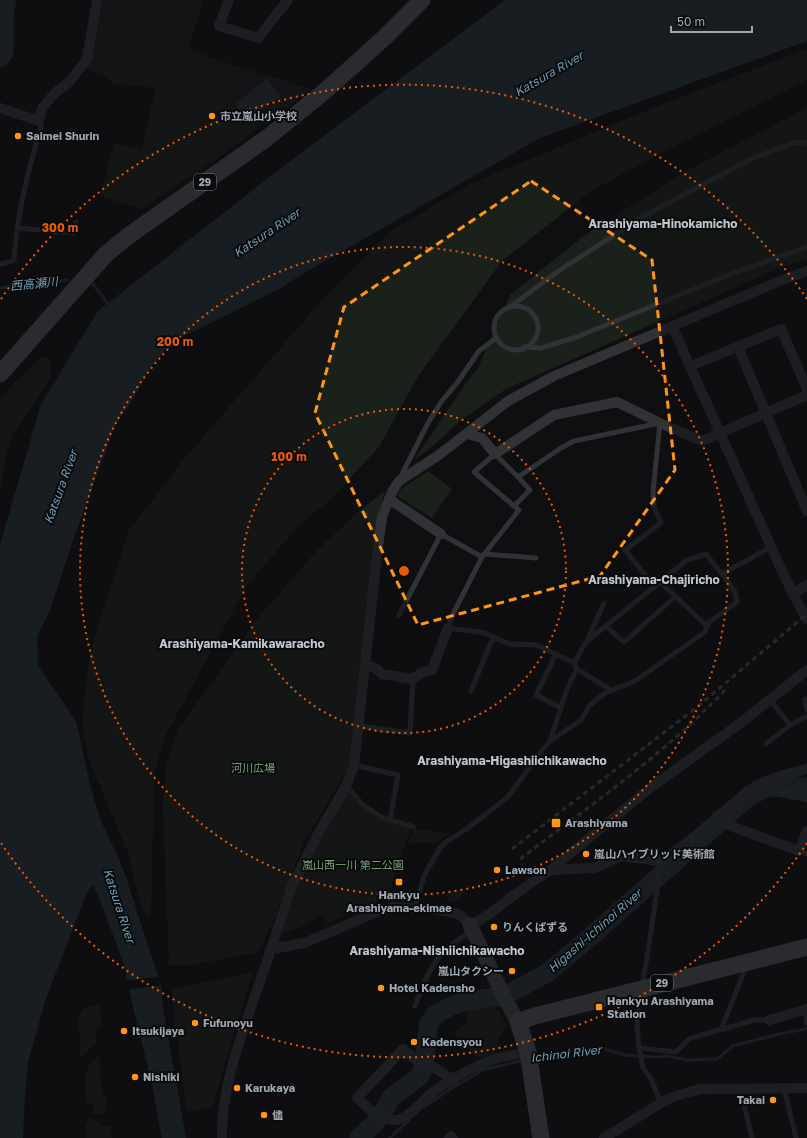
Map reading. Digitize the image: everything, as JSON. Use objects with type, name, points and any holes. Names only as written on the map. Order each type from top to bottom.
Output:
[{"type":"main road","name":"29","points":[[0,374],[106,254],[131,234],[267,138],[325,92],[385,37],[422,0]]},
{"type":"main road","points":[[471,928],[518,1022],[529,1056],[541,1138]]},
{"type":"main road","name":"29","points":[[518,1022],[531,1017],[742,964],[807,946]]},
{"type":"street","points":[[0,108],[39,121],[42,108],[55,93],[69,82],[87,59],[97,0]]},
{"type":"street","points":[[229,0],[220,26],[258,38],[288,0]]},
{"type":"street","points":[[222,1138],[222,1117],[229,1081],[238,1048],[291,888],[317,836],[346,786],[354,765],[382,517],[389,499],[399,481],[439,455],[508,402],[554,376],[782,280],[807,271]]},
{"type":"street","points":[[672,326],[771,547],[793,594],[807,619]]},
{"type":"street","points":[[691,366],[781,329],[807,389]]},
{"type":"street","points":[[738,347],[807,511]]},
{"type":"street","points":[[467,434],[482,438],[495,454],[554,415],[618,402],[660,423],[702,441],[807,395]]},
{"type":"street","points":[[389,499],[441,534]]},
{"type":"street","points":[[793,594],[807,585]]},
{"type":"street","points":[[366,664],[378,670],[382,674],[413,679],[422,672],[432,670],[448,628]]},
{"type":"street","points":[[272,949],[304,943],[393,907],[432,909],[455,913],[461,916],[471,928],[477,922],[550,870],[650,788],[742,722],[807,670]]},
{"type":"street","points":[[550,870],[594,868],[622,856],[658,866],[749,790],[770,784],[787,774],[807,769]]},
{"type":"street","points":[[770,784],[775,791],[807,797]]},
{"type":"street","points":[[718,817],[728,826],[803,853],[807,831]]},
{"type":"street","points":[[769,1020],[806,1010]]},
{"type":"street","points":[[454,1080],[430,1065],[418,1062],[403,1049],[357,1098],[367,1108],[379,1116],[391,1120],[402,1120],[432,1093],[490,1061],[529,1056]]},
{"type":"street","points":[[604,1138],[660,1103],[672,1097],[700,1089],[807,1088]]},
{"type":"street","points":[[449,1138],[451,1136],[452,1138]]},
{"type":"lane","points":[[0,264],[14,260],[17,228],[28,169],[41,128],[39,121]]},
{"type":"lane","points":[[807,142],[794,143],[751,160],[642,217],[557,272],[500,313],[496,318],[494,331],[496,338],[506,347],[518,349],[525,347],[541,348],[574,338],[731,274],[807,247]]},
{"type":"lane","points":[[17,228],[74,233],[76,222]]},
{"type":"lane","points":[[511,306],[524,307],[534,315],[538,327],[534,339],[525,347]]},
{"type":"lane","points":[[399,481],[428,423],[441,402],[457,383],[479,351],[496,338]]},
{"type":"lane","points":[[518,477],[560,448],[574,442],[660,423],[653,492],[654,507],[661,523],[626,550],[655,587]]},
{"type":"lane","points":[[514,506],[530,490],[495,454],[474,472],[514,506],[519,510],[483,556],[454,612],[448,628],[485,633],[509,644],[536,645],[573,662],[577,669],[611,690]]},
{"type":"lane","points":[[399,615],[441,534],[483,556],[536,558]]},
{"type":"lane","points":[[722,574],[771,547]]},
{"type":"lane","points":[[415,908],[424,876],[440,848],[446,842],[465,830],[507,798],[550,741],[581,720],[590,705],[611,690],[635,681],[705,632],[708,623],[738,602],[735,592],[706,554],[687,560],[586,642]]},
{"type":"lane","points":[[660,582],[707,626]]},
{"type":"lane","points":[[606,626],[624,642],[675,597]]},
{"type":"lane","points":[[574,663],[586,642],[604,603]]},
{"type":"lane","points":[[471,691],[491,642],[495,638]]},
{"type":"lane","points":[[556,654],[536,695],[561,708]]},
{"type":"lane","points":[[550,741],[568,689],[577,669]]},
{"type":"lane","points":[[358,726],[410,733],[413,679]]},
{"type":"lane","points":[[807,699],[807,710]]},
{"type":"lane","points":[[770,700],[790,724]]},
{"type":"lane","points":[[766,744],[790,724],[807,716]]},
{"type":"lane","points":[[354,765],[398,775],[390,820]]},
{"type":"lane","points":[[346,786],[362,804],[383,818],[414,826]]},
{"type":"lane","points":[[658,866],[658,883],[648,952],[640,989],[637,1025],[639,1048],[644,1068],[651,1080],[660,1103]]},
{"type":"lane","points":[[416,1006],[429,971],[441,954],[471,928]]},
{"type":"lane","points":[[721,1030],[744,972],[742,964]]},
{"type":"lane","points":[[806,1010],[807,1023]]},
{"type":"lane","points":[[639,1048],[676,1052],[689,1039],[754,1020],[769,1020]]},
{"type":"lane","points":[[740,1088],[752,1138]]},
{"type":"lane","points":[[784,1088],[796,1138]]},
{"type":"highlighted area","points":[[531,181],[652,260],[675,470],[600,576],[418,625],[315,413],[344,307]]},
{"type":"shaded area","name":"市立嵐山小学校","points":[[102,0],[204,0],[188,49],[233,65],[312,89],[222,155],[142,209],[100,196],[114,143],[142,150],[155,89],[144,86],[135,87],[121,83],[114,85],[104,76],[85,68],[89,59]]},
{"type":"green space","points":[[807,49],[807,80],[690,138],[594,189],[502,261],[417,378],[379,447],[326,504],[301,523],[247,585],[164,738],[154,776],[151,917],[144,912],[137,892],[129,855],[88,757],[82,722],[90,653],[129,530],[186,457],[322,300],[390,232],[470,184],[653,108]]},
{"type":"green space","points":[[162,57],[172,61],[182,61],[190,58],[223,69],[226,74],[232,76],[224,99],[220,103],[245,132],[142,207],[101,195],[115,144],[143,150],[156,89],[149,87],[151,85],[157,87],[161,75],[156,73]]},
{"type":"green space","points":[[807,108],[807,260],[784,266],[506,389],[460,421],[432,447],[413,461],[478,368],[510,295],[585,235],[686,171]]},
{"type":"green space","points":[[42,357],[47,357],[50,362],[50,378],[14,432],[7,453],[0,488],[0,400]]},
{"type":"green space","points":[[428,471],[452,489],[432,518],[399,497],[398,493],[402,488]]},
{"type":"green space","name":"河川広場","points":[[385,491],[380,510],[353,739],[348,768],[304,842],[274,919],[259,952],[190,965],[169,965],[163,807],[166,767],[178,730],[257,619],[314,554],[354,515]]},
{"type":"green space","name":"嵐山西一川 第二公園","points":[[345,790],[360,806],[383,821],[411,828],[397,866],[388,897],[327,923],[321,913],[307,924],[281,934],[293,893]]},
{"type":"green space","points":[[414,829],[450,834],[435,843],[408,843]]},
{"type":"green space","points":[[450,891],[462,891],[462,895],[456,902],[450,902],[447,899],[446,896]]},
{"type":"green space","points":[[252,973],[212,1108],[187,1111],[171,989]]},
{"type":"green space","points":[[99,1003],[102,1023],[96,1027],[97,1043],[80,1058],[79,1018],[83,1009]]},
{"type":"green space","points":[[472,1007],[494,1007],[500,1012],[505,1023],[506,1027],[498,1040],[498,1046],[495,1052],[486,1057],[476,1057],[466,1045],[458,1039],[455,1032],[467,1021],[467,1011]]},
{"type":"green space","points":[[99,1055],[102,1094],[106,1097],[107,1101],[105,1111],[101,1114],[94,1113],[92,1104],[86,1101],[85,1075],[89,1064]]},
{"type":"green space","points":[[88,1119],[93,1119],[103,1127],[110,1126],[112,1138],[87,1138],[86,1124],[88,1124]]},
{"type":"water","name":"Katsura River","points":[[505,0],[807,0],[807,41],[540,138],[299,276],[281,288],[172,342],[151,367],[115,426],[74,537],[50,610],[37,636],[38,666],[76,721],[90,785],[100,819],[127,880],[161,986],[163,1008],[186,1138],[162,1138],[151,1079],[123,961],[94,885],[88,890],[46,998],[28,1062],[23,1138],[0,1138],[0,545],[41,404],[98,311],[289,162]]},
{"type":"water","points":[[267,79],[280,97],[276,100],[275,99],[247,120],[235,104]]},
{"type":"pier","points":[[160,976],[162,985],[127,990],[125,981]]},
{"type":"waterway","points":[[0,58],[4,53],[4,13],[7,0]]},
{"type":"waterway","name":"西高瀬川","points":[[0,288],[68,280]]},
{"type":"waterway","name":"西高瀬川","points":[[93,284],[108,304]]},
{"type":"waterway","name":"Higashi-Ichinoi River","points":[[359,1138],[377,1121],[392,1097],[420,1076],[423,1069],[429,1023],[435,1015],[451,1006],[470,1000],[498,997],[514,991],[547,973],[587,940],[747,798],[762,790],[776,786],[807,788]]},
{"type":"waterway","name":"Ichinoi River","points":[[533,1058],[580,1049],[602,1048],[624,1055],[657,1057],[668,1056],[687,1060],[717,1059],[733,1046],[807,1028]]},
{"type":"waterway","name":"Ichinoi River","points":[[424,1107],[452,1088],[483,1070],[524,1060]]},
{"type":"waterway","name":"Ichinoi River","points":[[390,1138],[409,1120]]},
{"type":"railway","points":[[512,849],[696,708],[807,614]]},
{"type":"railway","points":[[520,859],[627,778],[679,734],[728,687]]},
{"type":"place","name":"市立嵐山小学校","points":[[212,116]]},
{"type":"place","name":"Saimei Shurin","points":[[18,136]]},
{"type":"place","name":"Arashiyama","points":[[556,823]]},
{"type":"place","name":"嵐山ハイブリッド美術館","points":[[586,854]]},
{"type":"place","name":"Lawson","points":[[497,870]]},
{"type":"place","name":"Hankyu Arashiyama-ekimae","points":[[399,882]]},
{"type":"place","name":"りんくぱずる","points":[[494,927]]},
{"type":"place","name":"嵐山タクシー","points":[[512,971]]},
{"type":"place","name":"Hotel Kadensho","points":[[381,988]]},
{"type":"place","name":"Hankyu Arashiyama Station","points":[[599,1007]]},
{"type":"place","name":"Fufunoyu","points":[[195,1023]]},
{"type":"place","name":"Itsukijaya","points":[[124,1031]]},
{"type":"place","name":"Kadensyou","points":[[414,1042]]},
{"type":"place","name":"Nishiki","points":[[135,1077]]},
{"type":"place","name":"Karukaya","points":[[237,1088]]},
{"type":"place","name":"Takai","points":[[773,1100]]},
{"type":"place","name":"儘","points":[[264,1115]]},
{"type":"district","name":"Arashiyama-Hinokamicho","points":[[663,224]]},
{"type":"district","name":"Arashiyama-Chajiricho","points":[[654,580]]},
{"type":"district","name":"Arashiyama-Kamikawaracho","points":[[242,644]]},
{"type":"district","name":"Arashiyama-Higashiichikawacho","points":[[512,761]]},
{"type":"district","name":"Arashiyama-Nishiichikawacho","points":[[437,951]]}]
